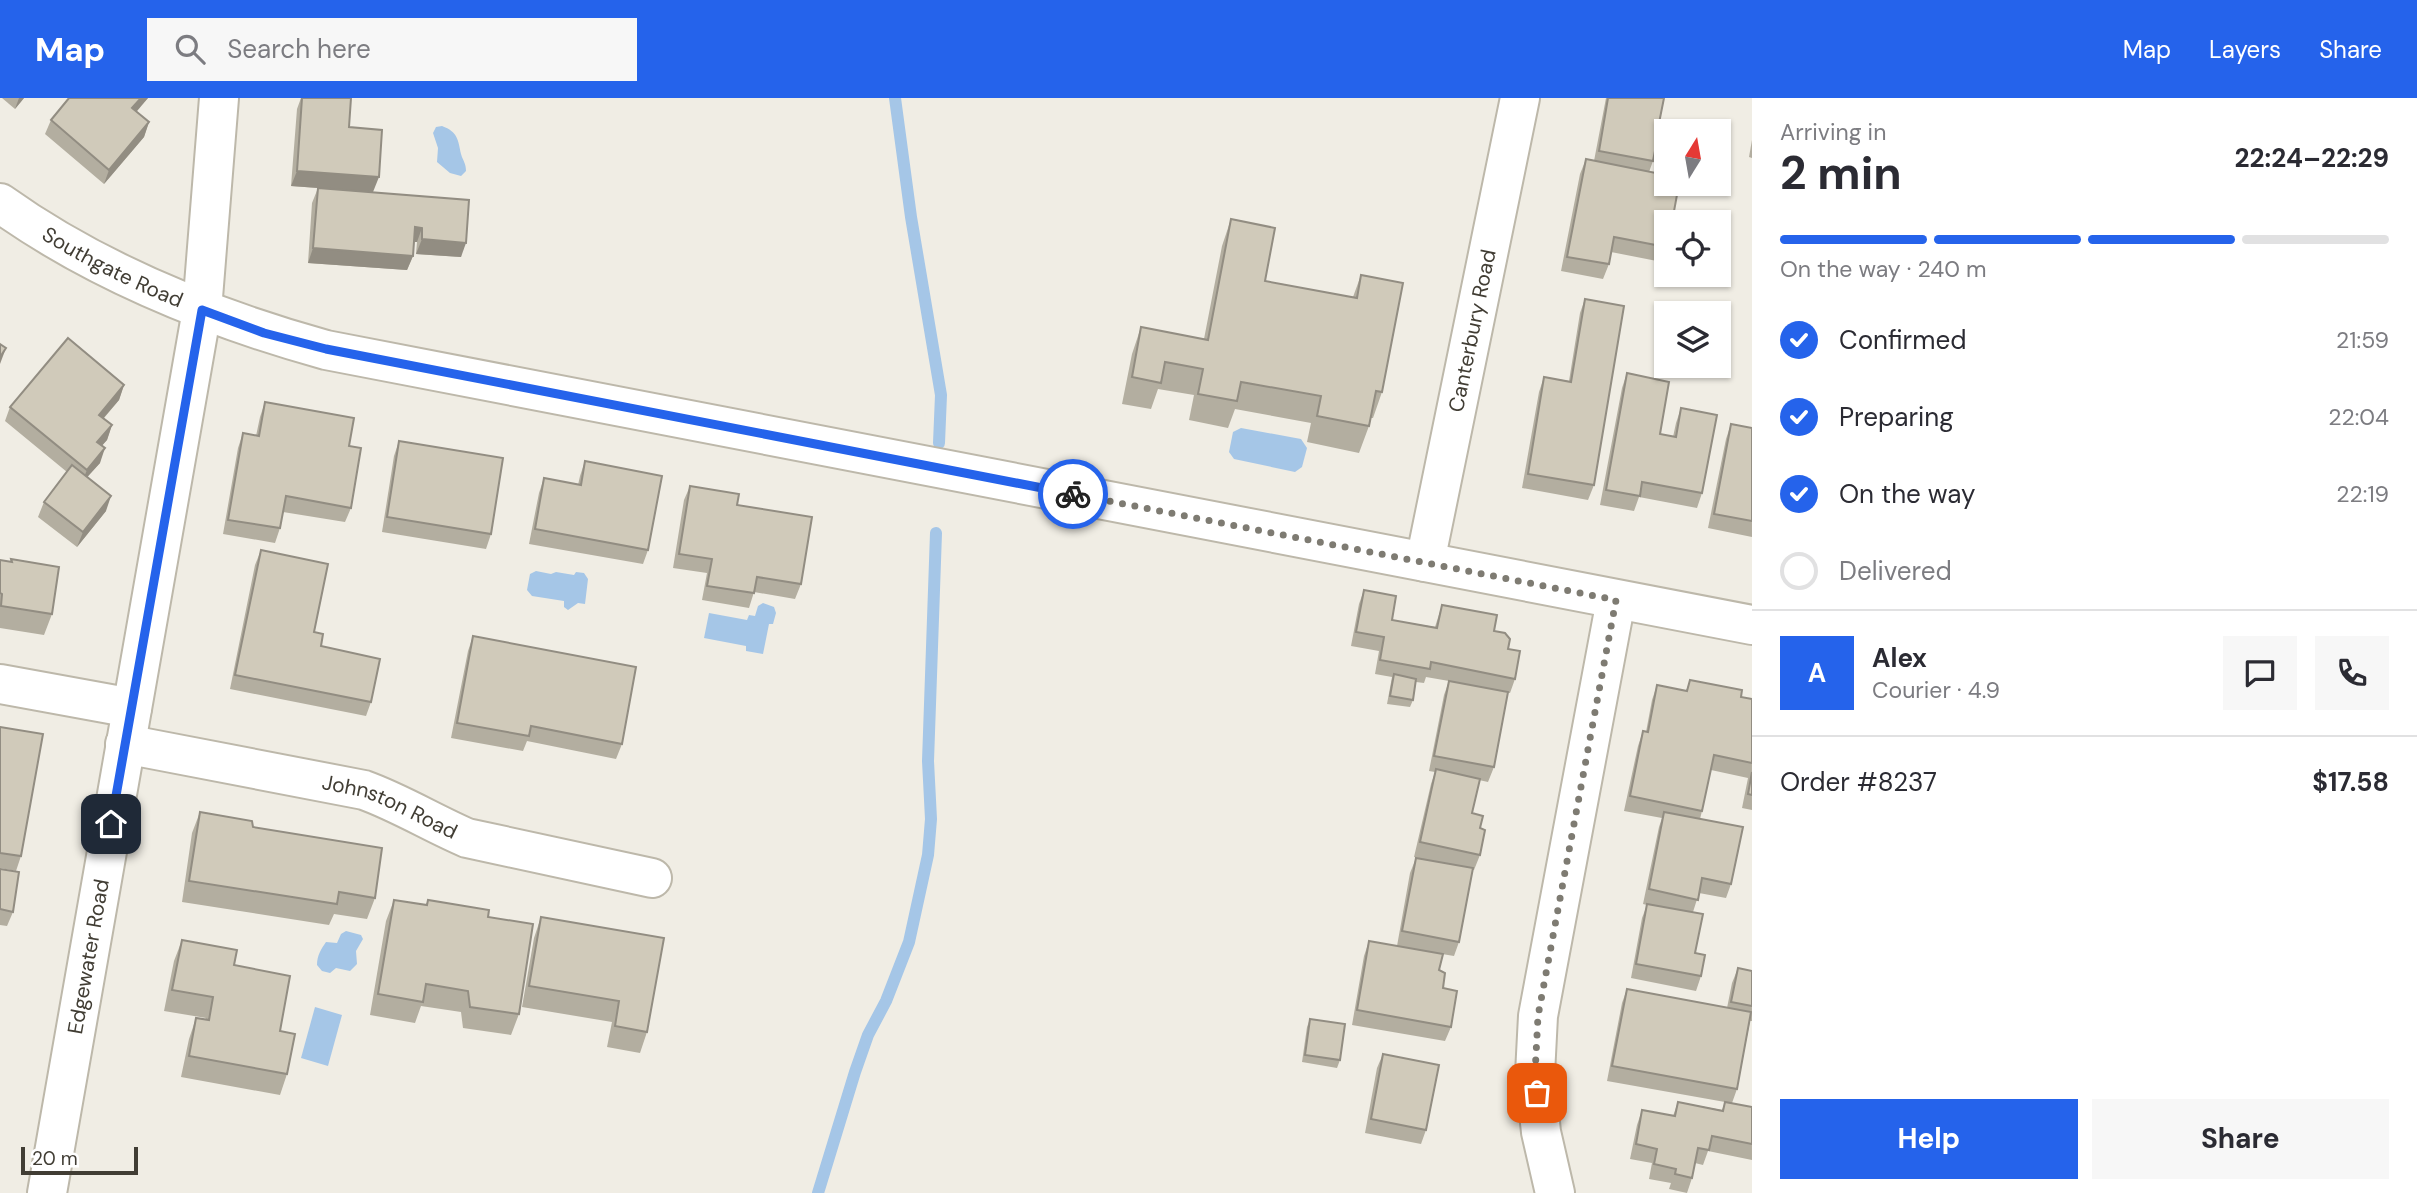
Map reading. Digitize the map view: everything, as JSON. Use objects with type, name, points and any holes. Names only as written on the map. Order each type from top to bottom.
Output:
[{"type":"street","name":"Edgewater Road","points":[[47,1193],[202,310],[219,98]]},
{"type":"street","name":"Canterbury Road","points":[[1425,562],[1520,98]]},
{"type":"street","name":"Southgate Road","points":[[0,203],[102,266],[202,310],[264,333],[326,349],[1752,625]]},
{"type":"street","points":[[1555,1193],[1541,1132],[1535,1074],[1538,1016],[1616,600]]},
{"type":"street","name":"Johnston Road","points":[[0,684],[128,726],[364,790],[467,838],[652,878]]},
{"type":"water","points":[[442,126],[451,131],[458,141],[466,168],[461,176],[450,173],[437,162],[438,148],[433,133],[436,127]]},
{"type":"water","points":[[1241,428],[1301,439],[1307,448],[1302,467],[1295,472],[1234,459],[1229,452],[1233,432]]},
{"type":"water","points":[[536,571],[574,575],[576,572],[584,573],[588,579],[585,604],[578,603],[568,610],[564,607],[564,601],[532,596],[527,590],[530,574]]},
{"type":"water","points":[[763,603],[774,607],[776,613],[773,624],[769,624],[763,654],[746,651],[746,646],[704,638],[709,613],[747,620],[749,615],[755,616],[758,606]]},
{"type":"water","points":[[346,931],[361,935],[363,939],[356,951],[357,964],[350,971],[336,968],[330,973],[322,971],[317,965],[322,947],[326,942],[337,943],[341,934]]},
{"type":"water","points":[[315,1007],[342,1015],[328,1066],[301,1058]]},
{"type":"building","points":[[69,98],[141,98],[132,108],[149,122],[109,170],[51,120]]},
{"type":"building","points":[[302,98],[351,98],[349,127],[382,130],[379,177],[297,171]]},
{"type":"building","points":[[1608,98],[1664,98],[1660,119],[1654,119],[1653,161],[1599,151]]},
{"type":"building","points":[[1586,159],[1654,173],[1654,196],[1677,196],[1674,210],[1654,210],[1654,245],[1614,237],[1609,264],[1567,257]]},
{"type":"building","points":[[318,188],[469,200],[466,243],[422,239],[422,228],[415,227],[413,256],[313,248]]},
{"type":"building","points":[[1231,219],[1275,228],[1265,281],[1357,298],[1361,275],[1403,283],[1382,392],[1376,391],[1369,426],[1317,416],[1321,396],[1241,382],[1237,401],[1198,394],[1203,369],[1165,362],[1161,383],[1132,377],[1141,327],[1208,340]]},
{"type":"building","points":[[1585,299],[1624,306],[1594,485],[1528,474],[1544,377],[1571,382]]},
{"type":"building","points":[[68,338],[124,385],[99,415],[112,425],[97,442],[105,448],[87,470],[10,407]]},
{"type":"building","points":[[0,344],[6,348],[0,357]]},
{"type":"building","points":[[1627,373],[1669,382],[1660,434],[1676,437],[1681,408],[1717,415],[1702,493],[1642,482],[1640,496],[1606,490]]},
{"type":"building","points":[[265,402],[354,418],[349,446],[361,448],[351,508],[286,496],[280,528],[228,520],[243,433],[259,436]]},
{"type":"building","points":[[1731,424],[1752,428],[1752,521],[1714,514]]},
{"type":"building","points":[[399,441],[503,458],[491,534],[387,517]]},
{"type":"building","points":[[585,461],[662,476],[648,550],[535,529],[544,478],[581,485]]},
{"type":"building","points":[[72,465],[111,496],[83,532],[44,502]]},
{"type":"building","points":[[690,486],[739,494],[737,505],[812,517],[801,584],[757,577],[754,593],[707,586],[712,559],[679,554]]},
{"type":"building","points":[[261,550],[328,564],[314,632],[323,634],[321,646],[380,659],[371,702],[235,675]]},
{"type":"building","points":[[11,559],[59,567],[52,614],[1,606],[0,560],[12,562]]},
{"type":"building","points":[[1364,590],[1396,596],[1392,620],[1437,628],[1442,605],[1497,615],[1494,631],[1505,633],[1510,639],[1508,649],[1520,651],[1515,679],[1431,662],[1430,669],[1380,660],[1384,637],[1356,632]]},
{"type":"building","points":[[473,636],[636,667],[622,744],[531,726],[529,736],[457,723]]},
{"type":"building","points":[[1394,674],[1416,679],[1413,700],[1390,696]]},
{"type":"building","points":[[1690,680],[1742,690],[1741,697],[1752,699],[1752,763],[1714,755],[1702,811],[1630,796],[1643,731],[1648,732],[1657,685],[1687,691]]},
{"type":"building","points":[[1449,681],[1508,692],[1494,767],[1434,756]]},
{"type":"building","points":[[0,727],[43,734],[21,856],[0,853]]},
{"type":"building","points":[[1436,769],[1480,779],[1472,813],[1483,816],[1480,828],[1485,830],[1480,855],[1420,842]]},
{"type":"building","points":[[1752,772],[1752,795],[1748,794]]},
{"type":"building","points":[[200,812],[252,821],[253,827],[382,848],[375,898],[339,892],[337,904],[189,881]]},
{"type":"building","points":[[1664,812],[1743,827],[1731,884],[1702,878],[1698,900],[1649,889]]},
{"type":"building","points":[[1416,858],[1473,868],[1459,942],[1402,931]]},
{"type":"building","points":[[0,869],[19,872],[13,912],[0,909]]},
{"type":"building","points":[[394,900],[427,905],[428,900],[489,910],[488,917],[533,924],[519,1014],[470,1007],[468,991],[426,984],[423,1002],[378,994]]},
{"type":"building","points":[[1647,904],[1703,914],[1695,953],[1705,955],[1701,976],[1636,964]]},
{"type":"building","points":[[541,917],[664,938],[647,1032],[615,1026],[619,1001],[529,986]]},
{"type":"building","points":[[182,940],[237,950],[234,965],[290,976],[280,1031],[295,1034],[287,1074],[189,1056],[196,1018],[209,1020],[213,997],[172,990]]},
{"type":"building","points":[[1369,941],[1443,954],[1439,970],[1445,973],[1443,988],[1457,991],[1451,1027],[1357,1010]]},
{"type":"building","points":[[1738,968],[1752,971],[1752,1006],[1731,1002]]},
{"type":"building","points":[[1627,989],[1751,1012],[1737,1089],[1612,1066]]},
{"type":"building","points":[[1310,1019],[1345,1024],[1340,1060],[1305,1055]]},
{"type":"building","points":[[1383,1054],[1439,1065],[1426,1130],[1371,1119]]},
{"type":"building","points":[[1678,1102],[1723,1111],[1725,1102],[1752,1107],[1752,1144],[1712,1136],[1709,1150],[1698,1148],[1692,1178],[1675,1174],[1676,1169],[1654,1164],[1657,1149],[1636,1144],[1642,1110],[1675,1116]]},
{"type":"waterway","points":[[895,98],[911,217],[941,395],[939,443]]},
{"type":"waterway","points":[[818,1193],[868,1035],[886,1001],[909,942],[928,855],[931,819],[928,761],[936,533]]},
{"type":"way so far","points":[[1073,494],[1616,600],[1538,1016],[1535,1074],[1537,1093]]},
{"type":"route","points":[[111,824],[202,310],[264,333],[326,349],[1073,494]]}]
